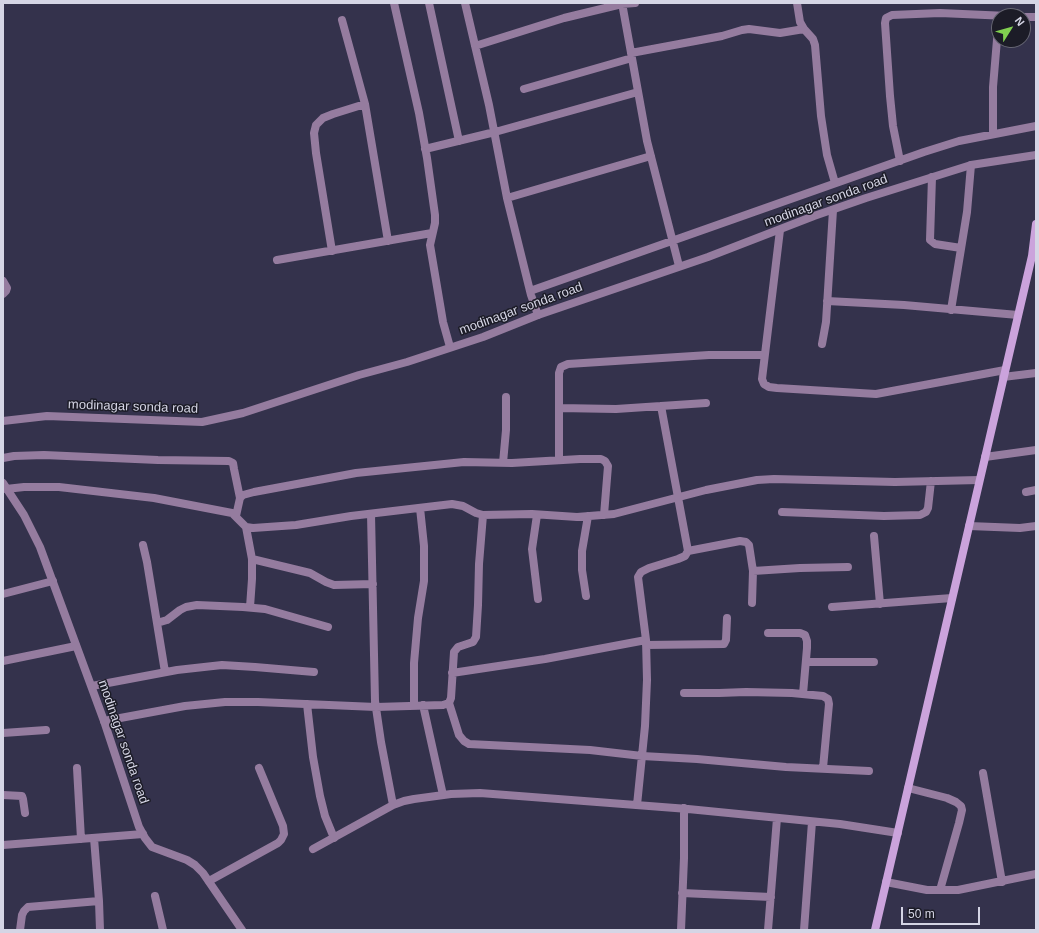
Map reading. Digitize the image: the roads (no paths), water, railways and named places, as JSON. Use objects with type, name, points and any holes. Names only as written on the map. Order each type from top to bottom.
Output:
[{"type":"main road","points":[[875,930],[1034,248],[1036,224]]},
{"type":"street","points":[[394,3],[419,113],[425,149],[435,215],[430,245],[448,343]]},
{"type":"street","points":[[429,3],[459,141]]},
{"type":"street","points":[[465,3],[530,293],[537,313]]},
{"type":"street","points":[[475,46],[564,18],[622,4],[635,3]]},
{"type":"street","points":[[797,3],[800,22],[813,39],[815,45],[821,116],[827,155],[835,183]]},
{"type":"street","points":[[622,4],[651,156],[677,263]]},
{"type":"street","points":[[900,161],[891,111],[885,23],[886,18],[892,15],[940,12],[991,16]]},
{"type":"street","points":[[342,20],[365,104],[388,241]]},
{"type":"street","points":[[524,89],[631,56],[722,36],[742,30],[749,29],[780,33],[804,29]]},
{"type":"street","points":[[993,134],[993,87],[996,48]]},
{"type":"street","points":[[425,149],[494,132],[638,92]]},
{"type":"street","points":[[332,251],[314,133],[316,125],[323,118],[365,104]]},
{"type":"street","points":[[530,293],[605,266],[672,245],[835,183],[959,141],[1036,126]]},
{"type":"street","name":"modinagar sonda road","points":[[3,421],[47,416],[202,422],[243,413],[359,375],[407,362],[448,343],[484,337],[537,313],[677,263],[780,230],[833,210],[932,177],[971,165],[1036,155]]},
{"type":"street","points":[[508,198],[651,156]]},
{"type":"street","points":[[950,310],[967,212],[971,165]]},
{"type":"street","points":[[932,177],[930,240],[935,244],[961,248]]},
{"type":"street","points":[[822,344],[826,322],[833,210]]},
{"type":"street","points":[[780,230],[764,355],[762,379],[764,384],[770,387],[778,388],[876,394],[1004,374],[1036,373]]},
{"type":"street","points":[[277,260],[432,233]]},
{"type":"street","points":[[3,281],[7,288],[3,294]]},
{"type":"street","points":[[827,301],[904,305],[950,310],[1018,314]]},
{"type":"street","points":[[559,460],[559,373],[561,367],[568,364],[709,355],[764,355]]},
{"type":"street","points":[[503,463],[506,430],[506,397]]},
{"type":"street","points":[[559,408],[616,408],[706,402]]},
{"type":"street","points":[[661,406],[688,551]]},
{"type":"street","points":[[985,457],[1036,450]]},
{"type":"street","points":[[3,458],[44,455],[158,460],[229,461],[233,463],[240,498],[236,516]]},
{"type":"street","points":[[240,498],[243,495],[254,492],[356,473],[451,463],[503,463],[601,459],[605,461],[608,466],[604,515]]},
{"type":"street","points":[[246,527],[252,528],[296,525],[452,504],[463,506],[483,515],[604,515],[638,509],[713,488],[757,480],[774,479],[895,482],[979,480]]},
{"type":"street","points":[[782,512],[884,516],[920,515],[926,512],[928,508],[931,481]]},
{"type":"street","points":[[5,486],[59,487],[154,498],[232,513],[246,527],[252,558],[250,607]]},
{"type":"street","name":"modinagar sonda road","points":[[5,486],[32,531],[53,581],[92,686],[128,796],[143,834],[152,847],[187,860],[195,865],[209,881],[242,930]]},
{"type":"street","points":[[1026,492],[1036,490]]},
{"type":"street","points":[[420,508],[424,546],[424,581],[417,625],[414,663],[418,706],[443,795]]},
{"type":"street","points":[[371,514],[376,706],[393,805]]},
{"type":"street","points":[[537,514],[532,550],[538,598]]},
{"type":"street","points":[[483,515],[476,637],[473,642],[458,647],[454,652],[451,698],[449,703],[459,735],[464,741],[469,744],[590,750],[642,756],[698,759],[786,767],[869,771]]},
{"type":"street","points":[[586,596],[582,570],[582,551],[588,516]]},
{"type":"street","points":[[969,526],[1020,528],[1036,526]]},
{"type":"street","points":[[874,536],[880,604]]},
{"type":"street","points":[[637,805],[647,688],[646,642],[638,577],[641,572],[648,568],[678,559],[684,556],[688,551],[740,541],[746,542],[753,571],[752,602]]},
{"type":"street","points":[[143,545],[165,672]]},
{"type":"street","points":[[252,558],[310,573],[334,585],[373,584]]},
{"type":"street","points":[[753,571],[848,567]]},
{"type":"street","points":[[3,594],[53,581]]},
{"type":"street","points":[[832,607],[952,598]]},
{"type":"street","points":[[157,623],[167,620],[186,607],[197,605],[265,609],[328,627]]},
{"type":"street","points":[[452,673],[646,642],[724,644],[726,640],[727,618]]},
{"type":"street","points":[[768,633],[800,632],[805,635],[807,641],[803,694]]},
{"type":"street","points":[[3,661],[76,646]]},
{"type":"street","points":[[806,662],[874,662]]},
{"type":"street","points":[[92,686],[165,672],[222,665],[255,666],[314,672]]},
{"type":"street","points":[[684,693],[719,694],[746,692],[823,696],[828,699],[829,704],[823,768]]},
{"type":"street","points":[[104,721],[185,706],[225,702],[376,706],[443,705],[449,703]]},
{"type":"street","points":[[307,704],[313,757],[320,796],[325,816],[334,838]]},
{"type":"street","points":[[3,733],[46,730]]},
{"type":"street","points":[[76,768],[82,839]]},
{"type":"street","points":[[209,881],[278,843],[284,834],[283,826],[259,768]]},
{"type":"street","points":[[983,773],[1002,882]]},
{"type":"street","points":[[908,788],[947,798],[961,806],[962,810],[959,823],[940,890]]},
{"type":"street","points":[[313,849],[393,805],[414,799],[443,795],[480,793],[684,808],[898,833]]},
{"type":"street","points":[[3,795],[22,796],[25,813]]},
{"type":"street","points":[[681,930],[684,858],[684,808]]},
{"type":"street","points":[[768,930],[777,818]]},
{"type":"street","points":[[804,930],[812,822]]},
{"type":"street","points":[[3,845],[143,834]]},
{"type":"street","points":[[94,838],[100,901],[100,930]]},
{"type":"street","points":[[886,882],[927,890],[958,890],[1036,874]]},
{"type":"street","points":[[682,893],[771,897]]},
{"type":"street","points":[[155,896],[163,930]]},
{"type":"street","points":[[20,930],[22,915],[24,910],[28,907],[100,901]]}]
